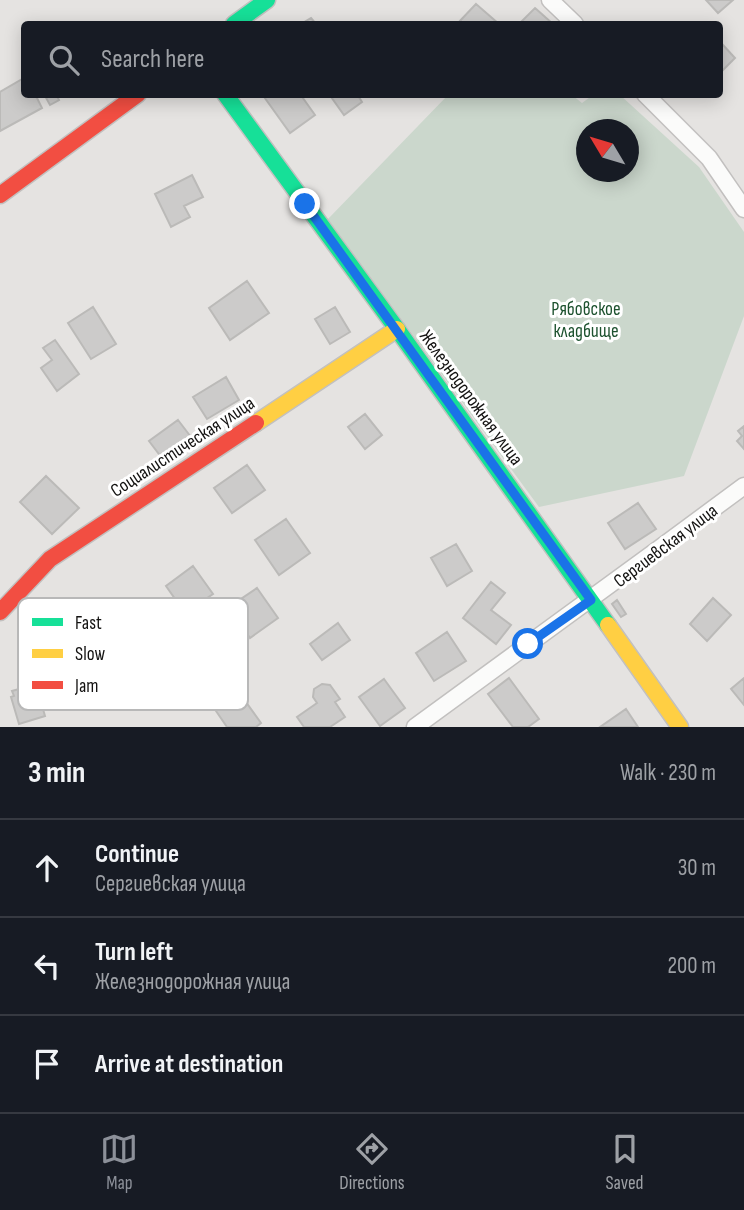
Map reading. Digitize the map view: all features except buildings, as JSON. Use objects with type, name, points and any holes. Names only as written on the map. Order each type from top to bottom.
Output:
[{"type":"street","points":[[238,21],[267,0]]},
{"type":"street","points":[[550,0],[572,21]]},
{"type":"street","points":[[0,195],[133,98]]},
{"type":"street","name":"Железнодорожная улица","points":[[228,98],[397,329],[680,727]]},
{"type":"street","points":[[649,98],[709,158],[744,209]]},
{"type":"street","name":"Социалистическая улица","points":[[0,612],[50,559],[397,329]]},
{"type":"street","name":"Сергиевская улица","points":[[415,727],[744,486]]},
{"type":"green space","name":"Рябовское кладбище","points":[[445,98],[576,98],[582,103],[589,98],[623,98],[699,167],[744,232],[744,316],[684,476],[539,507],[328,219]]},
{"type":"traffic: fast","points":[[238,21],[267,0]]},
{"type":"traffic: fast","points":[[228,98],[608,625]]},
{"type":"traffic: slow","points":[[256,423],[397,329]]},
{"type":"traffic: slow","points":[[608,625],[680,727]]},
{"type":"traffic: jam","points":[[0,195],[133,98]]},
{"type":"traffic: jam","points":[[0,612],[50,559],[256,423]]},
{"type":"route","points":[[305,204],[591,600],[528,644]]}]
